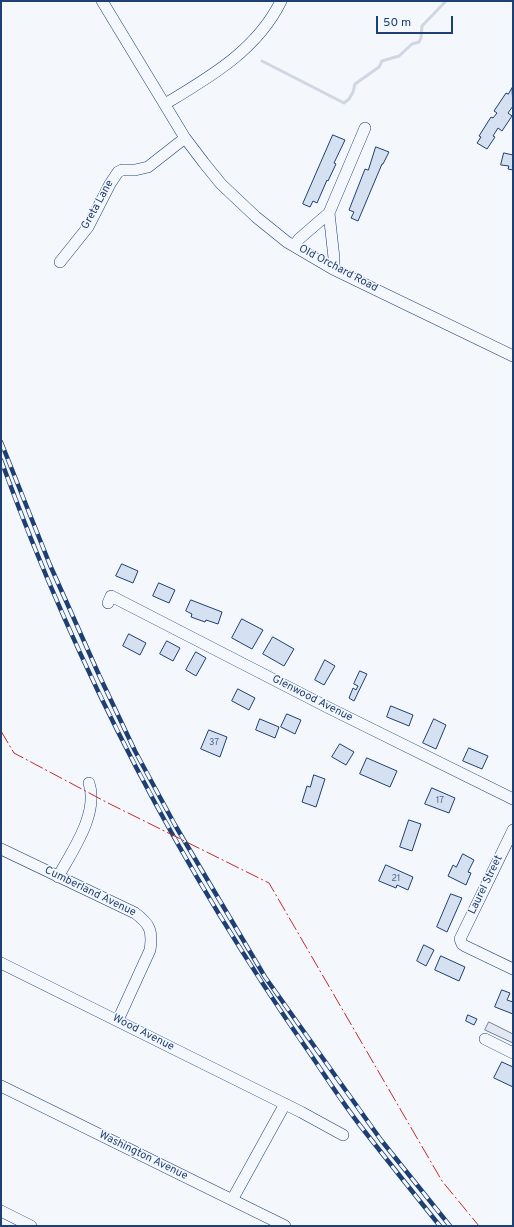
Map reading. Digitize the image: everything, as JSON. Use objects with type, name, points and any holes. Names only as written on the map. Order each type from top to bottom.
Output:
[{"type":"street","name":"Old Orchard Road","points":[[102,1],[185,138],[230,193],[264,224],[294,246],[333,269],[513,356]]},
{"type":"street","points":[[165,104],[207,79],[227,65],[248,47],[263,29],[281,1]]},
{"type":"street","points":[[294,246],[299,239],[329,213],[364,128]]},
{"type":"street","name":"Greta Lane","points":[[60,262],[88,227],[118,172],[122,170],[135,170],[148,167],[185,138]]},
{"type":"street","points":[[329,213],[334,258],[333,269]]},
{"type":"street","name":"Glenwood Avenue","points":[[109,600],[513,799]]},
{"type":"street","points":[[58,876],[86,823],[91,802],[91,789],[89,783]]},
{"type":"street","name":"Laurel Street","points":[[513,830],[461,934],[460,941],[465,946],[513,969]]},
{"type":"street","name":"Cumberland Avenue","points":[[1,849],[135,913],[149,926],[152,938],[150,950],[118,1020]]},
{"type":"street","name":"Wood Avenue","points":[[1,963],[118,1020],[285,1104],[343,1135]]},
{"type":"street","points":[[486,1039],[513,1053]]},
{"type":"street","name":"Washington Avenue","points":[[1,1086],[285,1226]]},
{"type":"street","points":[[232,1200],[285,1104]]},
{"type":"street","points":[[1,1211],[31,1226]]},
{"type":"shaded area","points":[[489,1022],[513,1034],[513,1043],[485,1030]]},
{"type":"building","points":[[512,88],[513,106],[508,113],[512,116],[502,131],[498,128],[493,136],[495,137],[487,149],[477,143],[481,137],[479,136],[491,117],[493,118],[497,113],[494,111],[506,93],[508,94]]},
{"type":"building","points":[[333,135],[345,140],[334,163],[336,164],[317,203],[313,201],[310,207],[303,204]]},
{"type":"building","points":[[376,147],[389,152],[382,164],[358,221],[351,218],[354,212],[349,210],[365,169],[368,170]]},
{"type":"building","points":[[504,153],[513,155],[513,170],[508,169],[509,166],[501,165]]},
{"type":"building","points":[[122,564],[138,571],[133,583],[116,576]]},
{"type":"building","points":[[159,583],[175,590],[169,603],[153,596]]},
{"type":"building","points":[[191,600],[222,612],[218,624],[206,620],[205,622],[191,617],[192,614],[186,611]]},
{"type":"building","points":[[242,619],[263,630],[252,649],[232,638]]},
{"type":"building","points":[[129,634],[146,643],[140,655],[123,646]]},
{"type":"building","points":[[273,637],[294,649],[284,666],[263,654]]},
{"type":"building","points":[[167,641],[180,648],[173,661],[160,654]]},
{"type":"building","points":[[196,652],[206,658],[196,676],[186,670]]},
{"type":"building","points":[[325,660],[335,666],[324,685],[315,680]]},
{"type":"building","points":[[360,671],[367,674],[354,701],[349,698],[353,688],[356,690],[358,686],[354,684]]},
{"type":"building","points":[[238,689],[255,698],[249,710],[232,701]]},
{"type":"building","points":[[391,706],[413,715],[409,726],[387,717]]},
{"type":"building","points":[[287,714],[301,720],[295,734],[281,727]]},
{"type":"building","points":[[260,719],[279,727],[275,738],[256,730]]},
{"type":"building","points":[[434,719],[446,725],[436,749],[423,743]]},
{"type":"building","points":[[209,730],[227,737],[220,757],[201,749]]},
{"type":"building","points":[[340,744],[354,752],[346,765],[332,757]]},
{"type":"building","points":[[469,748],[488,756],[482,769],[463,761]]},
{"type":"building","points":[[367,758],[397,771],[390,787],[360,774]]},
{"type":"building","points":[[314,775],[325,779],[316,807],[302,802],[307,786],[310,787]]},
{"type":"building","points":[[432,788],[455,798],[449,813],[425,804]]},
{"type":"building","points":[[409,820],[421,824],[412,851],[400,847]]},
{"type":"building","points":[[463,854],[474,860],[468,872],[471,873],[466,885],[448,876],[453,865],[456,867]]},
{"type":"building","points":[[386,865],[413,877],[408,890],[397,885],[396,888],[379,881]]},
{"type":"building","points":[[451,894],[462,898],[447,932],[437,927]]},
{"type":"building","points":[[424,945],[434,950],[426,966],[417,961]]},
{"type":"building","points":[[441,956],[465,967],[459,981],[435,970]]},
{"type":"building","points":[[502,990],[510,993],[507,1000],[513,1002],[513,1014],[495,1007]]},
{"type":"building","points":[[468,1015],[477,1019],[474,1025],[466,1021]]},
{"type":"building","points":[[502,1062],[513,1067],[513,1087],[494,1078]]},
{"type":"waterway","points":[[262,61],[344,103],[349,99],[355,84],[379,67],[382,61],[399,56],[412,44],[419,42],[421,38],[422,26],[446,1]]},
{"type":"railway","points":[[1,442],[50,565],[99,675],[135,751],[175,825],[265,977],[381,1140],[450,1226]]},
{"type":"railway","points":[[1,460],[31,538],[64,616],[99,692],[136,768],[177,842],[219,914],[264,986],[336,1092],[362,1128],[440,1226]]},
{"type":"power","points":[[1,731],[14,753],[108,803],[269,883],[442,1181],[479,1226]]}]
